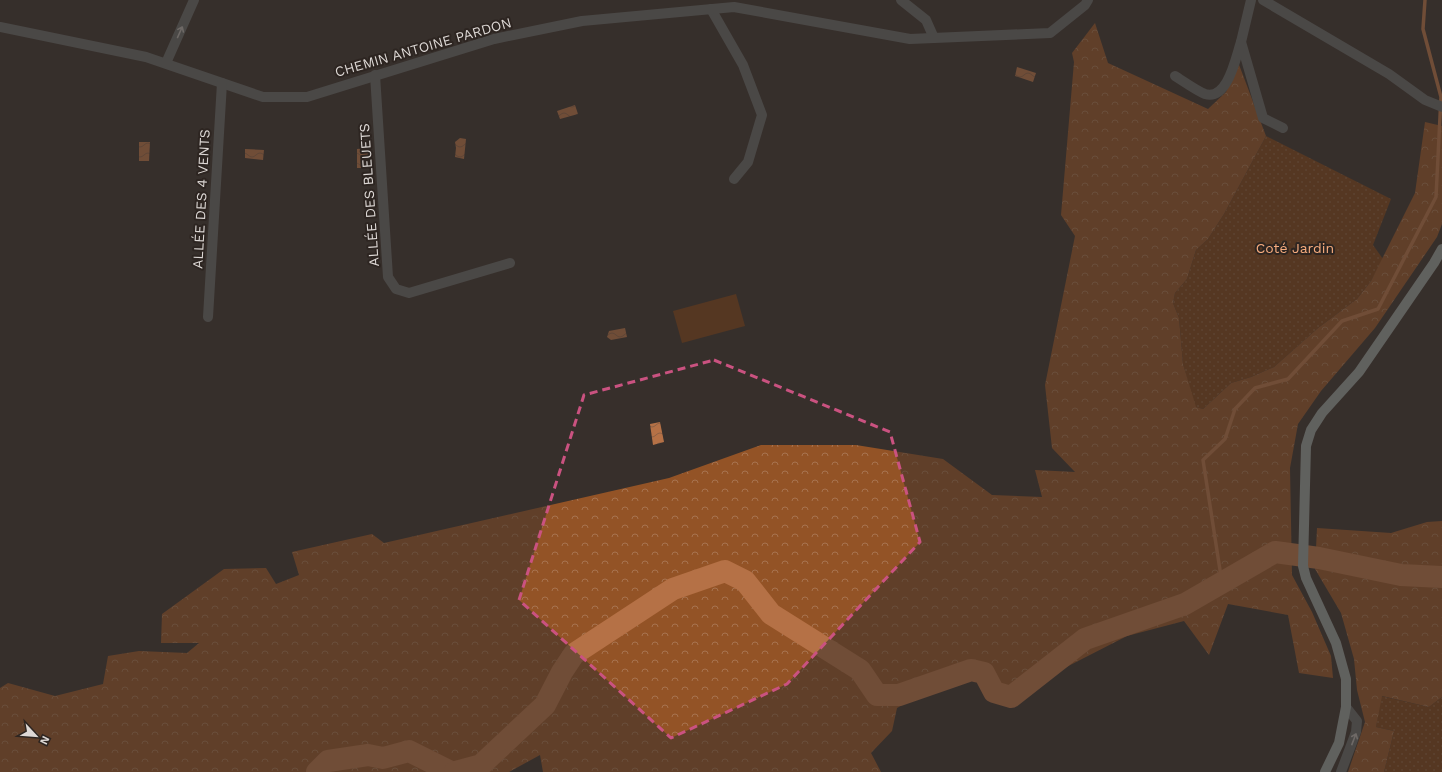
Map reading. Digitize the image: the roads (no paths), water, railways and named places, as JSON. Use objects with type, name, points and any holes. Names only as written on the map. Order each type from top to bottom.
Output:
[{"type":"main road","points":[[1324,772],[1338,743],[1346,707],[1346,679],[1336,643],[1306,578],[1303,566],[1306,446],[1311,430],[1322,413],[1359,372],[1442,249]]},
{"type":"street","points":[[166,63],[194,0]]},
{"type":"street","points":[[901,0],[926,20],[934,38]]},
{"type":"street","name":"CHEMIN ANTOINE PARDON","points":[[0,27],[146,57],[263,97],[307,97],[494,39],[582,21],[734,7],[910,39],[1050,33],[1086,5],[1088,0]]},
{"type":"street","points":[[1175,76],[1205,94],[1213,94],[1221,90],[1226,84],[1241,42],[1251,0]]},
{"type":"street","points":[[1265,1],[1389,74],[1437,106]]},
{"type":"street","points":[[712,9],[743,65],[762,116],[748,162],[734,179]]},
{"type":"street","points":[[1241,42],[1263,118],[1283,128]]},
{"type":"street","name":"ALLÉE DES BLEUETS","points":[[375,75],[388,277],[396,289],[409,293],[510,263]]},
{"type":"street","name":"ALLÉE DES 4 VENTS","points":[[208,317],[222,83]]},
{"type":"street","points":[[1341,772],[1356,732],[1357,720],[1346,707]]},
{"type":"water","points":[[1017,67],[1036,73],[1033,82],[1015,76]]},
{"type":"water","points":[[575,105],[578,114],[560,119],[557,111]]},
{"type":"water","points":[[460,138],[466,139],[464,159],[455,157],[455,142]]},
{"type":"water","points":[[139,142],[150,142],[149,161],[139,161]]},
{"type":"water","points":[[368,148],[367,168],[357,168],[357,149]]},
{"type":"water","points":[[245,149],[264,150],[263,160],[245,158]]},
{"type":"water","points":[[625,328],[627,337],[611,340],[607,337],[609,331]]},
{"type":"water","points":[[660,422],[664,442],[653,445],[650,424]]},
{"type":"waterway","points":[[1222,583],[1203,460],[1225,439],[1235,409],[1255,388],[1288,379],[1342,321],[1378,309],[1436,197],[1441,97],[1423,29],[1425,0]]},
{"type":"waterway","points":[[455,772],[481,765],[545,705],[562,672],[574,654],[673,589],[725,571],[745,581],[771,614],[860,670],[877,695],[899,695],[971,670],[984,673],[994,692],[1011,697],[1085,639],[1185,604],[1275,552],[1319,558],[1401,575],[1442,577]]},
{"type":"waterway","points":[[317,772],[328,761],[368,755],[383,758],[409,751],[451,772]]},
{"type":"park label","name":"Coté Jardin","points":[[1295,248]]}]
